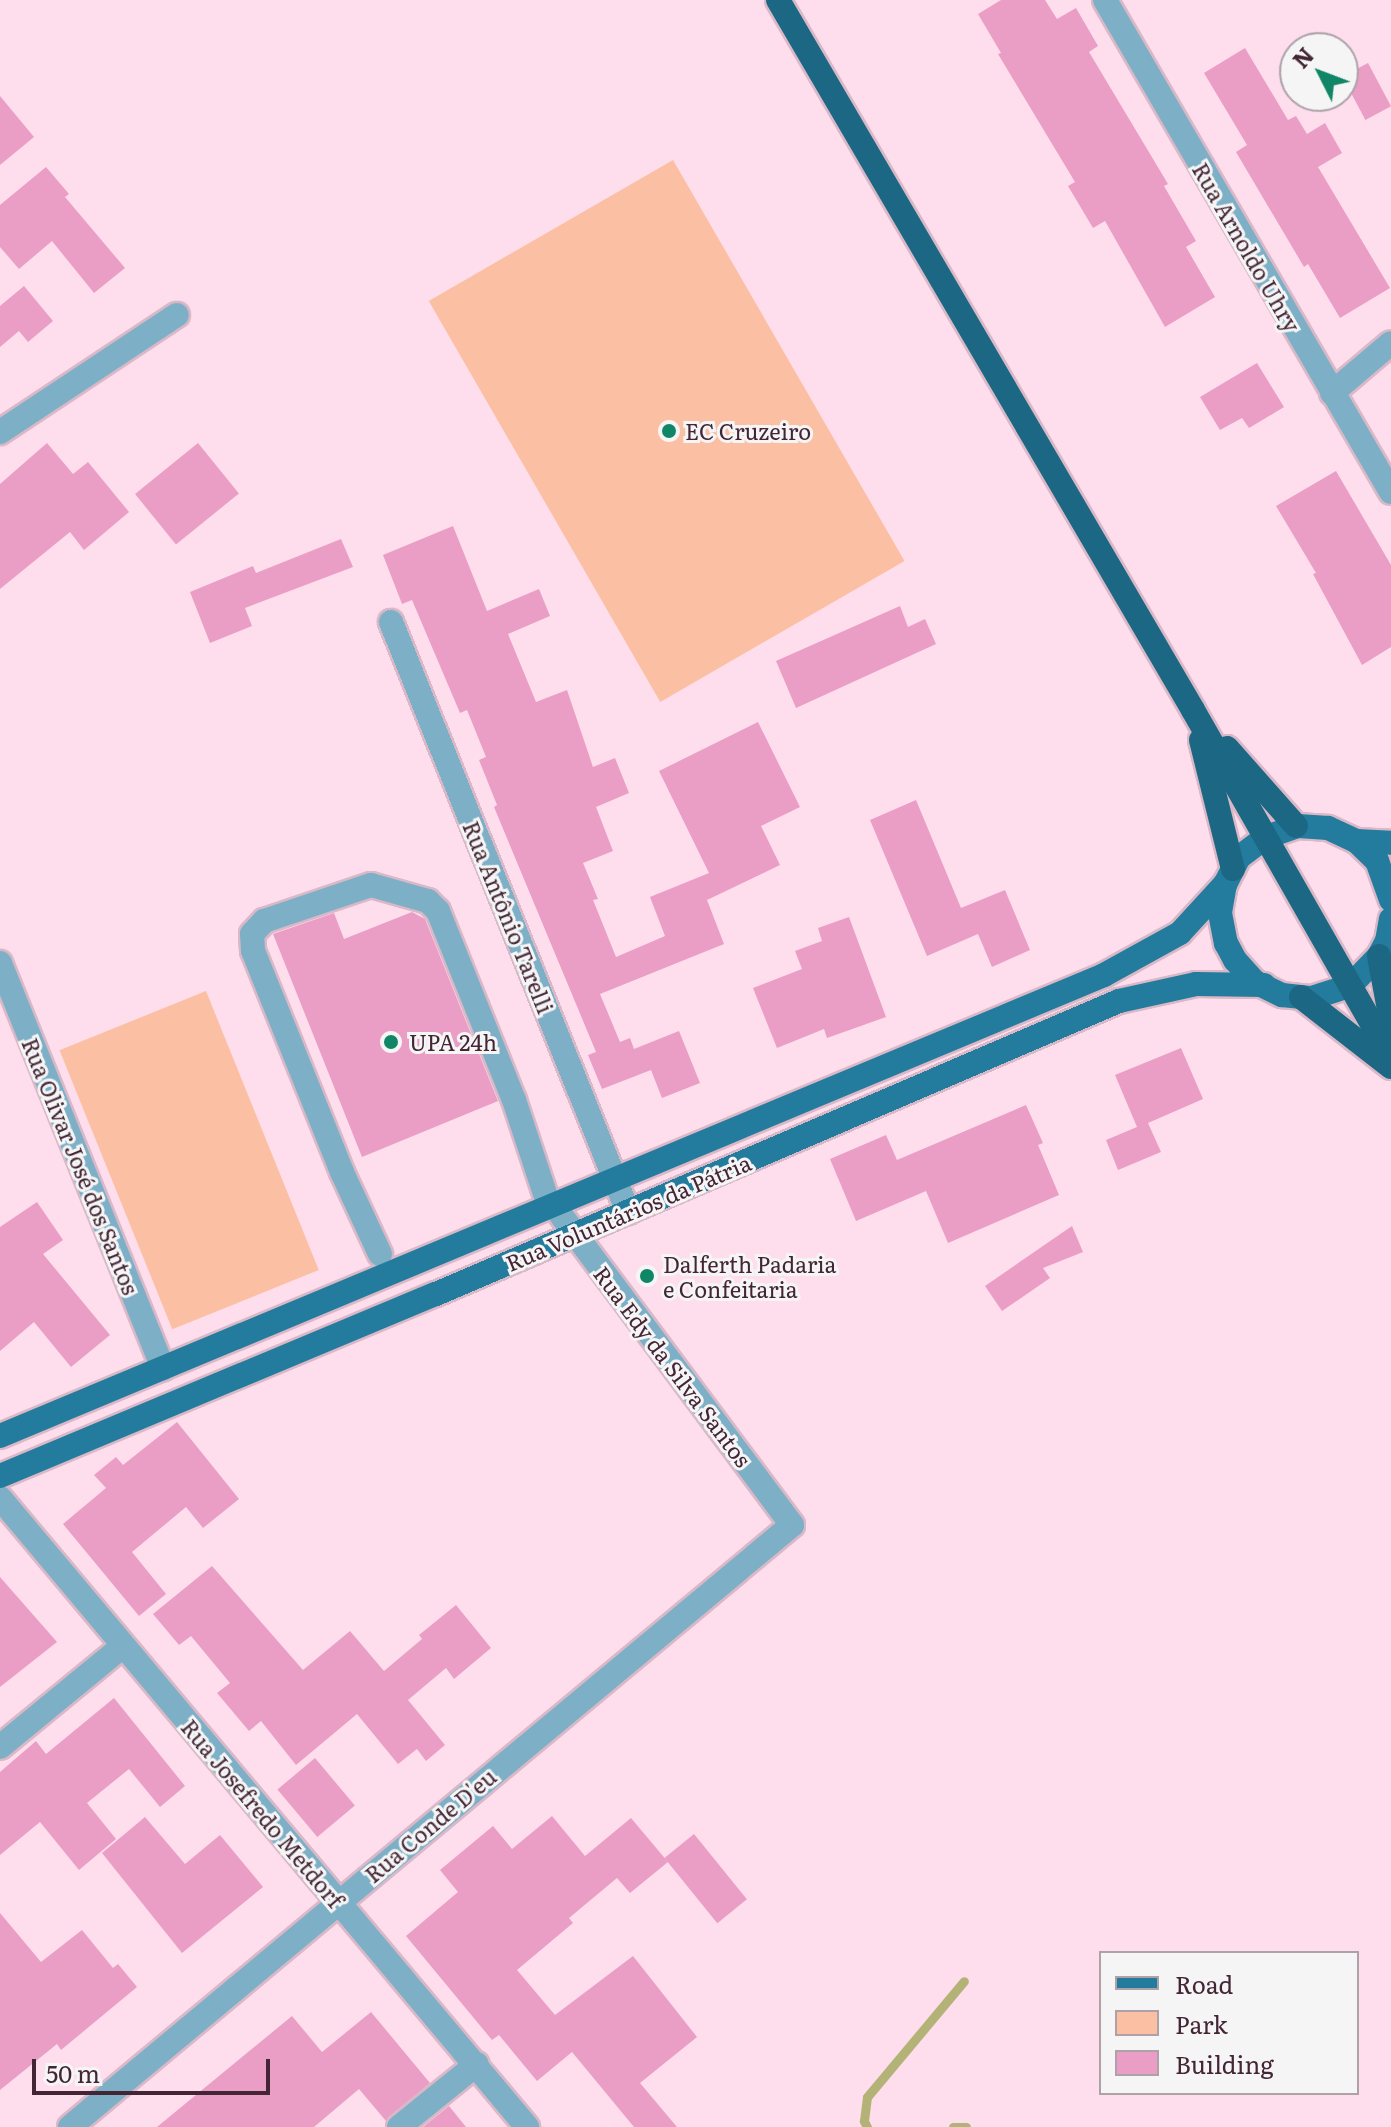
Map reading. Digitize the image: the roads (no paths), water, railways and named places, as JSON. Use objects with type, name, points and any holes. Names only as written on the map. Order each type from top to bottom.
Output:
[{"type":"highway","points":[[778,0],[1193,710],[1391,1057]]},
{"type":"highway","points":[[1193,710],[1296,826]]},
{"type":"highway","points":[[1193,710],[1229,876]]},
{"type":"highway","points":[[1379,956],[1391,1021]]},
{"type":"highway","points":[[1301,997],[1391,1067]]},
{"type":"main road","points":[[1266,837],[1296,826],[1328,828],[1356,841],[1377,861],[1391,900]]},
{"type":"main road","name":"Rua Voluntários da Pátria","points":[[0,1436],[547,1204],[615,1181],[1135,960],[1180,933],[1229,876],[1239,857],[1266,837]]},
{"type":"main road","points":[[1356,841],[1391,843]]},
{"type":"main road","points":[[1229,876],[1220,913],[1226,943],[1235,960],[1264,985],[1282,995],[1312,998],[1350,986],[1379,956],[1387,941],[1391,919]]},
{"type":"main road","name":"Rua Voluntários da Pátria","points":[[0,1476],[453,1287],[1119,1001],[1196,984],[1264,985]]},
{"type":"main road","points":[[453,1287],[481,1262],[525,1244],[537,1233],[547,1204]]},
{"type":"main road","points":[[272,1323],[284,1358]]},
{"type":"street","name":"Rua Arnoldo Uhry","points":[[1105,0],[1391,492]]},
{"type":"street","points":[[0,432],[177,315]]},
{"type":"street","points":[[1332,393],[1391,343]]},
{"type":"street","name":"Rua Antônio Tarelli","points":[[391,622],[628,1212]]},
{"type":"street","name":"Rua Edy da Silva Santos","points":[[380,1254],[342,1172],[253,951],[252,934],[264,921],[371,885],[428,901],[438,911],[514,1100],[547,1204],[573,1234],[792,1525]]},
{"type":"street","name":"Rua Olivar José dos Santos","points":[[0,963],[163,1369]]},
{"type":"street","name":"Rua Josefredo Metdorf","points":[[0,1498],[527,2127]]},
{"type":"street","name":"Rua Conde D'eu","points":[[70,2127],[792,1525]]},
{"type":"street","points":[[0,1747],[123,1646]]},
{"type":"street","points":[[399,2127],[477,2064]]},
{"type":"waterway","points":[[867,2127],[864,2121],[867,2097],[964,1981]]},
{"type":"waterway","points":[[953,2127],[966,2127]]},
{"type":"place","name":"EC Cruzeiro","points":[[669,431]]},
{"type":"place","name":"UPA 24h","points":[[391,1042]]},
{"type":"place","name":"Dalferth Padaria e Confeitaria","points":[[647,1276]]}]
